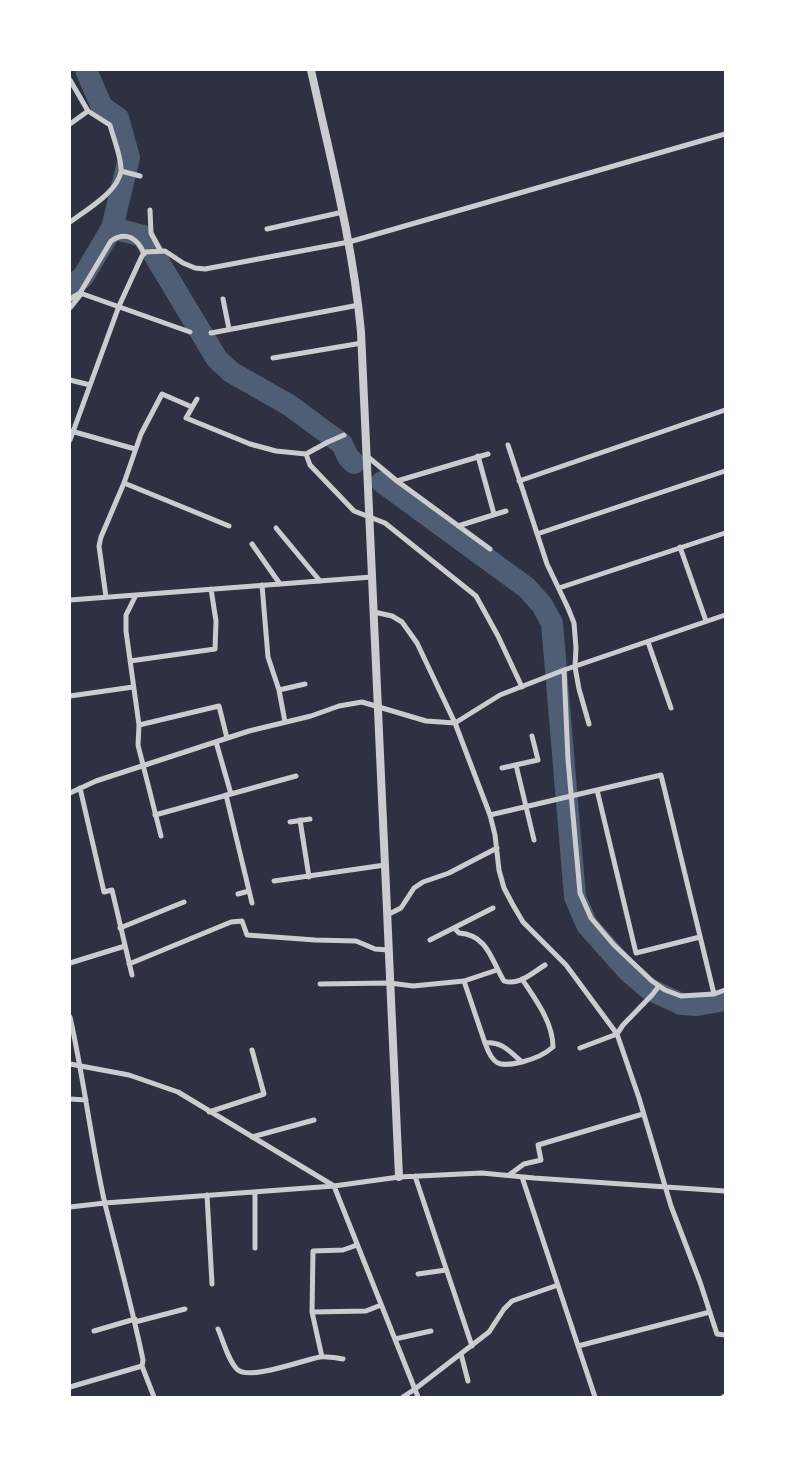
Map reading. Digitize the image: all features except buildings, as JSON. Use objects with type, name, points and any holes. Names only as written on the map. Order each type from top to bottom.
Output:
[{"type":"street","points":[[311,70],[343,212],[359,305],[368,457],[399,1177]]},
{"type":"street","points":[[70,80],[88,111],[110,125],[122,172],[110,192],[70,222]]},
{"type":"street","points":[[70,124],[88,111]]},
{"type":"street","points":[[70,440],[119,306],[145,253],[157,250],[165,251],[182,263],[195,268],[205,269],[349,242],[725,134]]},
{"type":"street","points":[[122,172],[140,176]]},
{"type":"street","points":[[150,210],[150,233],[157,250]]},
{"type":"street","points":[[267,228],[343,212]]},
{"type":"street","points":[[70,308],[112,240],[124,235],[137,242],[145,253]]},
{"type":"street","points":[[70,299],[81,293],[190,332]]},
{"type":"street","points":[[223,299],[229,329]]},
{"type":"street","points":[[211,333],[359,305]]},
{"type":"street","points":[[273,358],[362,343]]},
{"type":"street","points":[[70,380],[90,385]]},
{"type":"street","points":[[106,597],[99,546],[141,434],[162,394],[192,407]]},
{"type":"street","points":[[197,399],[186,418],[212,430],[276,451],[306,454],[342,436]]},
{"type":"street","points":[[519,480],[725,410]]},
{"type":"street","points":[[72,431],[135,450]]},
{"type":"street","points":[[508,444],[547,564],[574,623],[575,667],[589,724]]},
{"type":"street","points":[[306,454],[310,465],[354,511],[386,523],[476,596],[498,636],[522,687]]},
{"type":"street","points":[[397,481],[488,454]]},
{"type":"street","points":[[478,456],[494,514]]},
{"type":"street","points":[[368,457],[397,481],[490,549]]},
{"type":"street","points":[[537,534],[725,470]]},
{"type":"street","points":[[124,483],[229,526]]},
{"type":"street","points":[[458,526],[506,511]]},
{"type":"street","points":[[276,528],[320,581]]},
{"type":"street","points":[[559,588],[725,533]]},
{"type":"street","points":[[252,544],[280,584]]},
{"type":"street","points":[[680,547],[706,621]]},
{"type":"street","points":[[70,600],[372,577]]},
{"type":"street","points":[[262,585],[268,656],[279,690],[285,722]]},
{"type":"street","points":[[130,661],[215,649],[216,621],[211,589]]},
{"type":"street","points":[[136,594],[126,616],[126,631],[139,725],[138,745],[160,836]]},
{"type":"street","points":[[374,612],[392,616],[402,622],[410,632],[455,723],[490,815],[497,848],[499,870],[504,888],[524,922],[566,965],[617,1034],[671,1206],[700,1282],[717,1334],[725,1335]]},
{"type":"street","points":[[70,793],[96,781],[227,738],[352,703],[362,702],[426,721],[455,723],[500,695],[564,670],[725,615]]},
{"type":"street","points":[[648,642],[671,708]]},
{"type":"street","points":[[564,670],[568,760],[580,893],[591,918],[614,946],[658,987],[681,996],[714,994],[725,990]]},
{"type":"street","points":[[279,690],[306,684]]},
{"type":"street","points":[[70,696],[133,687]]},
{"type":"street","points":[[139,725],[219,706],[227,738]]},
{"type":"street","points":[[502,768],[538,760],[532,736]]},
{"type":"street","points":[[216,742],[252,903]]},
{"type":"street","points":[[516,765],[534,840]]},
{"type":"street","points":[[490,815],[661,775],[714,994]]},
{"type":"street","points":[[155,815],[296,776]]},
{"type":"street","points":[[80,788],[104,892],[112,890],[132,975]]},
{"type":"street","points":[[597,790],[636,953],[700,937]]},
{"type":"street","points":[[290,822],[310,819]]},
{"type":"street","points":[[300,820],[308,877]]},
{"type":"street","points":[[387,914],[401,908],[414,888],[424,882],[449,873],[497,848]]},
{"type":"street","points":[[274,881],[385,865]]},
{"type":"street","points":[[238,894],[249,891]]},
{"type":"street","points":[[120,928],[184,902]]},
{"type":"street","points":[[430,940],[493,908]]},
{"type":"street","points":[[129,964],[231,922],[242,921],[247,935],[356,941],[375,949],[389,950]]},
{"type":"street","points":[[454,928],[459,933],[477,937],[486,947],[504,981],[510,983],[522,980],[545,965]]},
{"type":"street","points":[[70,963],[125,946]]},
{"type":"street","points":[[320,984],[390,984],[413,986],[464,981],[497,970]]},
{"type":"street","points":[[464,981],[490,1058],[496,1064],[507,1065],[535,1058],[547,1053],[553,1047],[551,1033],[541,1008],[522,980]]},
{"type":"street","points":[[580,1048],[617,1034],[658,987]]},
{"type":"street","points":[[70,1016],[81,1065],[105,1202],[135,1320],[143,1360],[142,1366],[154,1397]]},
{"type":"street","points":[[485,1043],[493,1042],[500,1044],[522,1062]]},
{"type":"street","points":[[209,1112],[264,1094],[252,1050]]},
{"type":"street","points":[[70,1064],[129,1075],[178,1092],[334,1186],[418,1397]]},
{"type":"street","points":[[70,1098],[86,1098]]},
{"type":"street","points":[[509,1176],[524,1164],[541,1160],[538,1145],[643,1114]]},
{"type":"street","points":[[252,1138],[314,1120]]},
{"type":"street","points":[[70,1207],[105,1202],[334,1186],[399,1177],[482,1173],[725,1191]]},
{"type":"street","points":[[415,1176],[472,1346]]},
{"type":"street","points":[[522,1177],[595,1397]]},
{"type":"street","points":[[255,1192],[255,1248]]},
{"type":"street","points":[[207,1195],[212,1284]]},
{"type":"street","points":[[322,1357],[312,1312],[313,1251],[343,1250],[357,1245]]},
{"type":"street","points":[[418,1274],[446,1270]]},
{"type":"street","points":[[402,1397],[489,1332],[504,1309],[512,1301],[558,1284]]},
{"type":"street","points":[[312,1312],[366,1311],[381,1305]]},
{"type":"street","points":[[94,1331],[185,1309]]},
{"type":"street","points":[[578,1346],[710,1312]]},
{"type":"street","points":[[218,1329],[232,1364],[239,1371],[248,1373],[261,1372],[322,1357],[343,1358]]},
{"type":"street","points":[[395,1340],[430,1331]]},
{"type":"street","points":[[460,1354],[468,1381]]},
{"type":"street","points":[[70,1387],[142,1366]]},
{"type":"waterway","points":[[86,70],[102,107],[118,118],[129,158],[112,228]]},
{"type":"waterway","points":[[70,287],[83,277],[112,228],[143,236],[217,359],[231,372],[289,405],[342,444],[348,457],[354,463]]},
{"type":"waterway","points":[[382,482],[527,588],[542,605],[552,623],[575,897],[587,925],[628,971],[649,989],[681,1004],[697,1005],[725,1000]]}]
